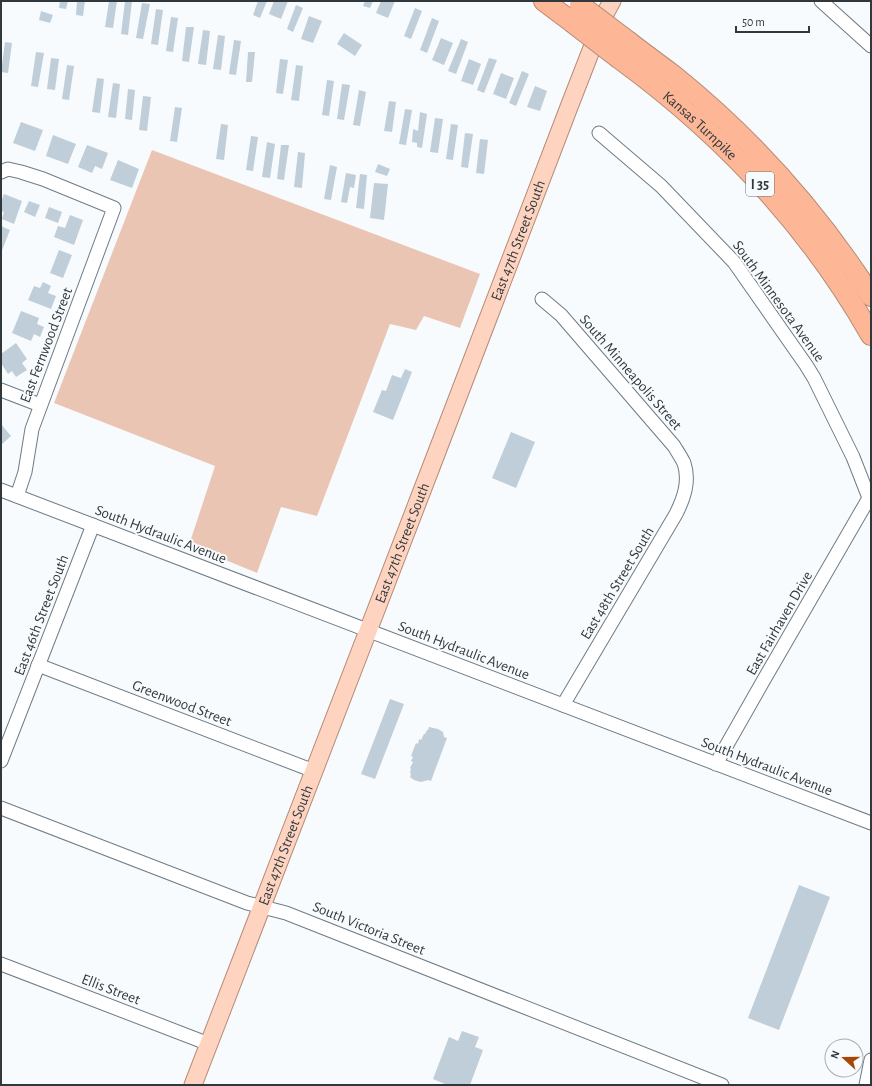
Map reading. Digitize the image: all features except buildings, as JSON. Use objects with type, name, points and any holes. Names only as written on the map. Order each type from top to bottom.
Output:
[{"type":"highway","name":"Kansas Turnpike","points":[[544,1],[576,9],[625,51],[678,80],[714,110],[783,180],[812,214],[840,250],[871,296]]},
{"type":"highway","name":"Kansas Turnpike","points":[[625,51],[644,76],[685,110],[718,141],[789,216],[841,286],[871,335]]},
{"type":"main road","name":"East 47th Street South","points":[[193,1085],[369,631],[567,111],[606,12],[612,1]]},
{"type":"street","points":[[821,1],[871,46]]},
{"type":"street","name":"South Minnesota Avenue","points":[[599,133],[661,186],[734,262],[814,378],[853,457],[870,501]]},
{"type":"street","name":"East Fernwood Street","points":[[1,172],[8,170],[21,172],[43,179],[114,208],[32,429],[25,472],[17,496]]},
{"type":"street","name":"South Minneapolis Street","points":[[542,299],[561,315],[674,446],[684,463],[686,473]]},
{"type":"street","points":[[1,390],[40,406]]},
{"type":"street","name":"East 48th Street South","points":[[563,705],[683,501],[686,489],[686,473]]},
{"type":"street","name":"South Hydraulic Avenue","points":[[1,490],[871,823]]},
{"type":"street","name":"East Fairhaven Drive","points":[[716,764],[762,683],[870,501]]},
{"type":"street","name":"East 46th Street South","points":[[1,761],[92,525]]},
{"type":"street","name":"Greenwood Street","points":[[38,665],[314,771]]},
{"type":"street","name":"South Victoria Street","points":[[1,808],[247,903],[286,913],[722,1085]]},
{"type":"street","name":"Ellis Street","points":[[1,964],[208,1044]]},
{"type":"street","points":[[866,1085],[871,1060]]},
{"type":"shaded area","points":[[152,150],[480,274],[460,328],[424,316],[416,330],[390,324],[317,516],[281,507],[257,573],[189,545],[215,466],[54,403]]}]
